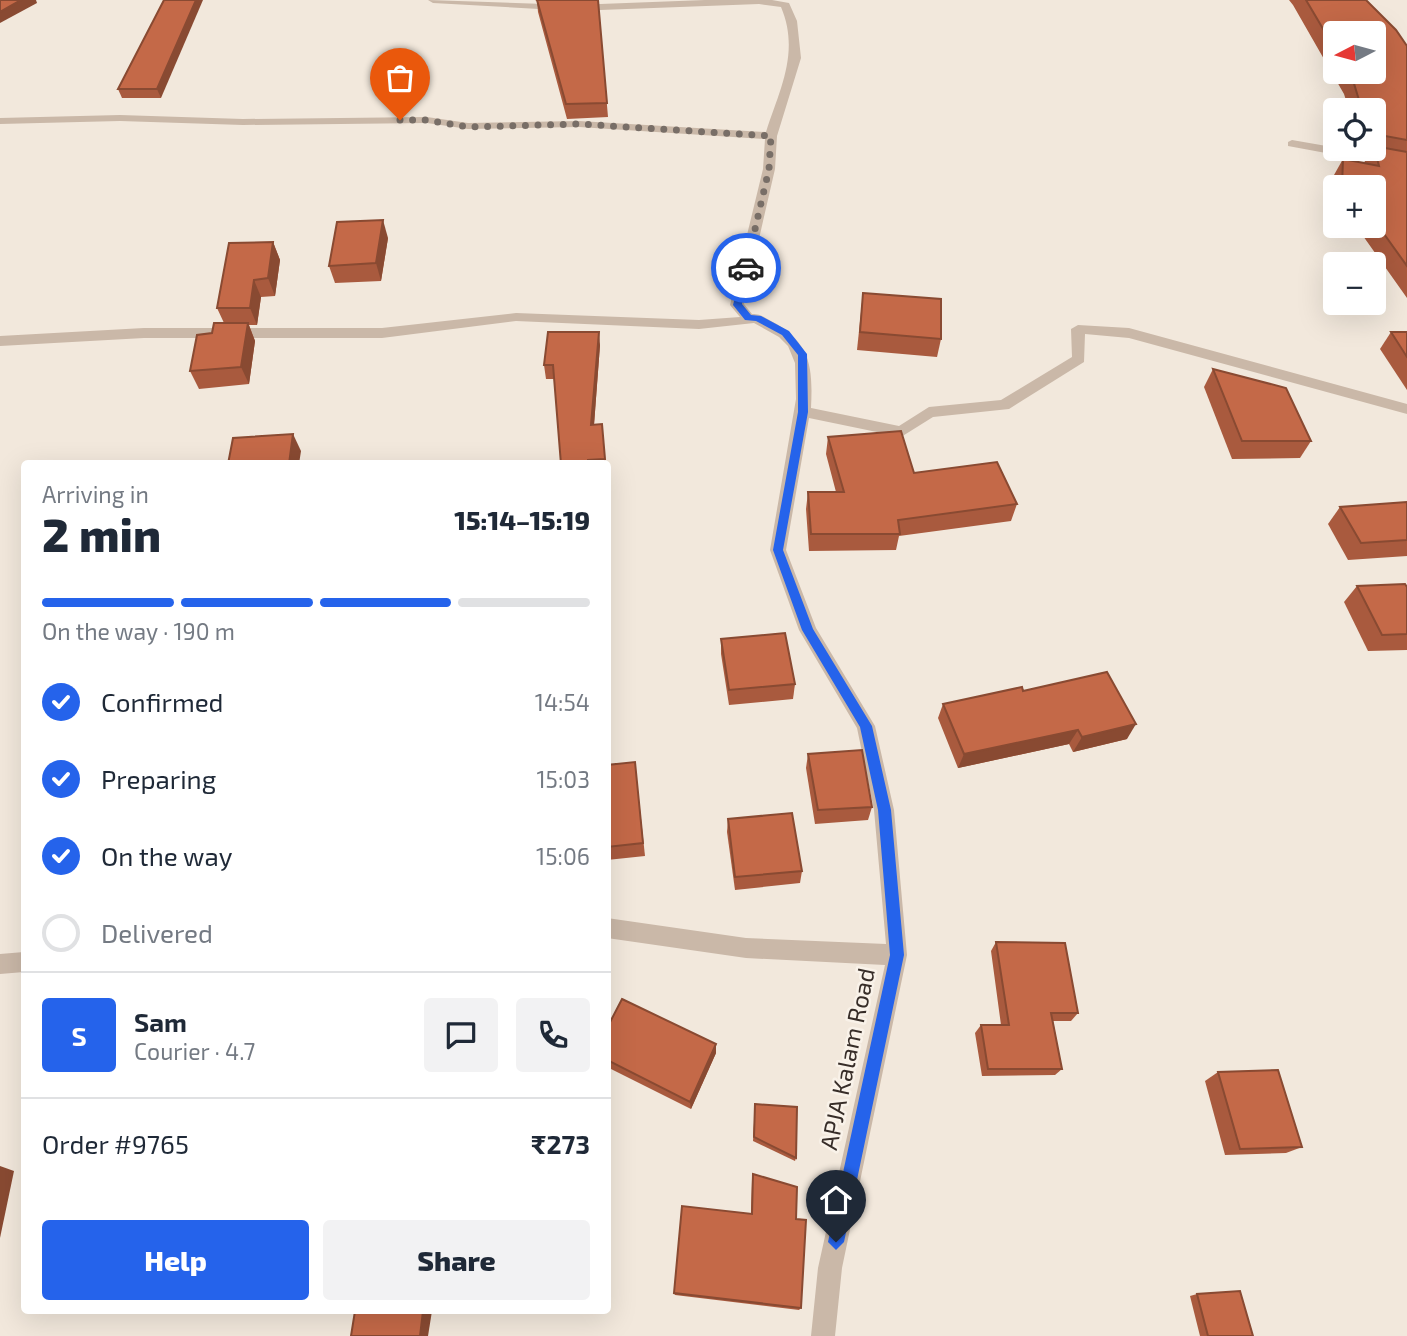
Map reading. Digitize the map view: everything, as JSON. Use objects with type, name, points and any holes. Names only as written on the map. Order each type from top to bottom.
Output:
[{"type":"street","points":[[433,0],[575,8],[759,0],[785,5],[792,21],[796,58],[771,136],[769,169],[737,305],[748,318],[758,318],[785,333],[803,354],[803,412],[778,550],[808,630],[866,726],[884,810],[897,955]]},
{"type":"street","points":[[0,121],[120,118],[243,122],[426,120],[468,127],[579,124],[771,136]]},
{"type":"street","points":[[1292,144],[1407,164]]},
{"type":"street","points":[[0,341],[144,333],[383,333],[516,317],[688,324],[733,324],[758,318]]},
{"type":"street","points":[[803,412],[901,432],[929,412],[1004,405],[1079,359],[1078,329],[1129,333],[1407,409]]},
{"type":"street","name":"APJA Kalam Road","points":[[611,929],[746,948],[897,955],[830,1268],[823,1336]]},
{"type":"street","points":[[0,964],[21,962]]},
{"type":"building","points":[[0,0],[21,0],[0,12]]},
{"type":"building","points":[[164,0],[196,0],[157,89],[118,89]]},
{"type":"building","points":[[537,0],[598,0],[607,103],[566,104]]},
{"type":"building","points":[[1306,0],[1366,0],[1396,30],[1407,46],[1407,140],[1386,136],[1386,98],[1358,98],[1354,84],[1386,84],[1386,21],[1323,21],[1323,29]]},
{"type":"building","points":[[1386,148],[1407,152],[1407,266],[1386,237],[1386,175],[1342,175],[1343,161],[1379,166],[1378,161],[1386,161]]},
{"type":"building","points":[[383,220],[376,263],[329,266],[337,222]]},
{"type":"building","points":[[273,242],[268,278],[254,280],[250,308],[217,308],[229,243]]},
{"type":"building","points":[[863,293],[941,299],[941,339],[860,332]]},
{"type":"building","points":[[214,323],[248,323],[241,367],[190,371],[197,335],[212,333]]},
{"type":"building","points":[[548,332],[599,332],[591,425],[602,424],[605,459],[561,460],[553,365],[544,365]]},
{"type":"building","points":[[1391,332],[1407,332],[1407,357]]},
{"type":"building","points":[[1213,369],[1286,388],[1311,441],[1242,441]]},
{"type":"building","points":[[901,431],[914,473],[997,462],[1017,504],[898,520],[900,534],[811,534],[808,492],[844,492],[828,437]]},
{"type":"building","points":[[293,434],[290,460],[229,460],[233,438]]},
{"type":"building","points":[[1407,502],[1407,540],[1361,543],[1340,507]]},
{"type":"building","points":[[1405,584],[1407,634],[1382,635],[1357,586]]},
{"type":"building","points":[[785,633],[795,684],[729,690],[721,639]]},
{"type":"building","points":[[1107,672],[1136,724],[1082,737],[1078,730],[964,754],[943,704],[1022,687],[1023,691]]},
{"type":"building","points":[[862,750],[872,807],[818,810],[808,754]]},
{"type":"building","points":[[635,762],[643,843],[611,847],[611,765]]},
{"type":"building","points":[[792,813],[802,871],[735,877],[728,819]]},
{"type":"building","points":[[996,942],[1065,943],[1078,1013],[1051,1013],[1062,1069],[988,1069],[981,1025],[1009,1025]]},
{"type":"building","points":[[622,999],[716,1044],[690,1102],[611,1062],[611,1020]]},
{"type":"building","points":[[1278,1070],[1302,1147],[1240,1149],[1218,1072]]},
{"type":"building","points":[[755,1104],[797,1107],[796,1158],[754,1137]]},
{"type":"building","points":[[753,1174],[797,1187],[796,1219],[806,1220],[801,1308],[674,1293],[682,1206],[752,1214]]},
{"type":"building","points":[[1240,1291],[1253,1336],[1208,1336],[1197,1294]]},
{"type":"building","points":[[355,1314],[423,1314],[420,1336],[351,1336]]},
{"type":"way so far","points":[[400,120],[426,120],[468,127],[579,124],[771,136],[769,169],[746,268]]},
{"type":"route","points":[[746,268],[737,305],[748,318],[758,318],[785,333],[803,354],[803,412],[778,550],[808,630],[866,726],[884,810],[897,955],[836,1242]]}]
